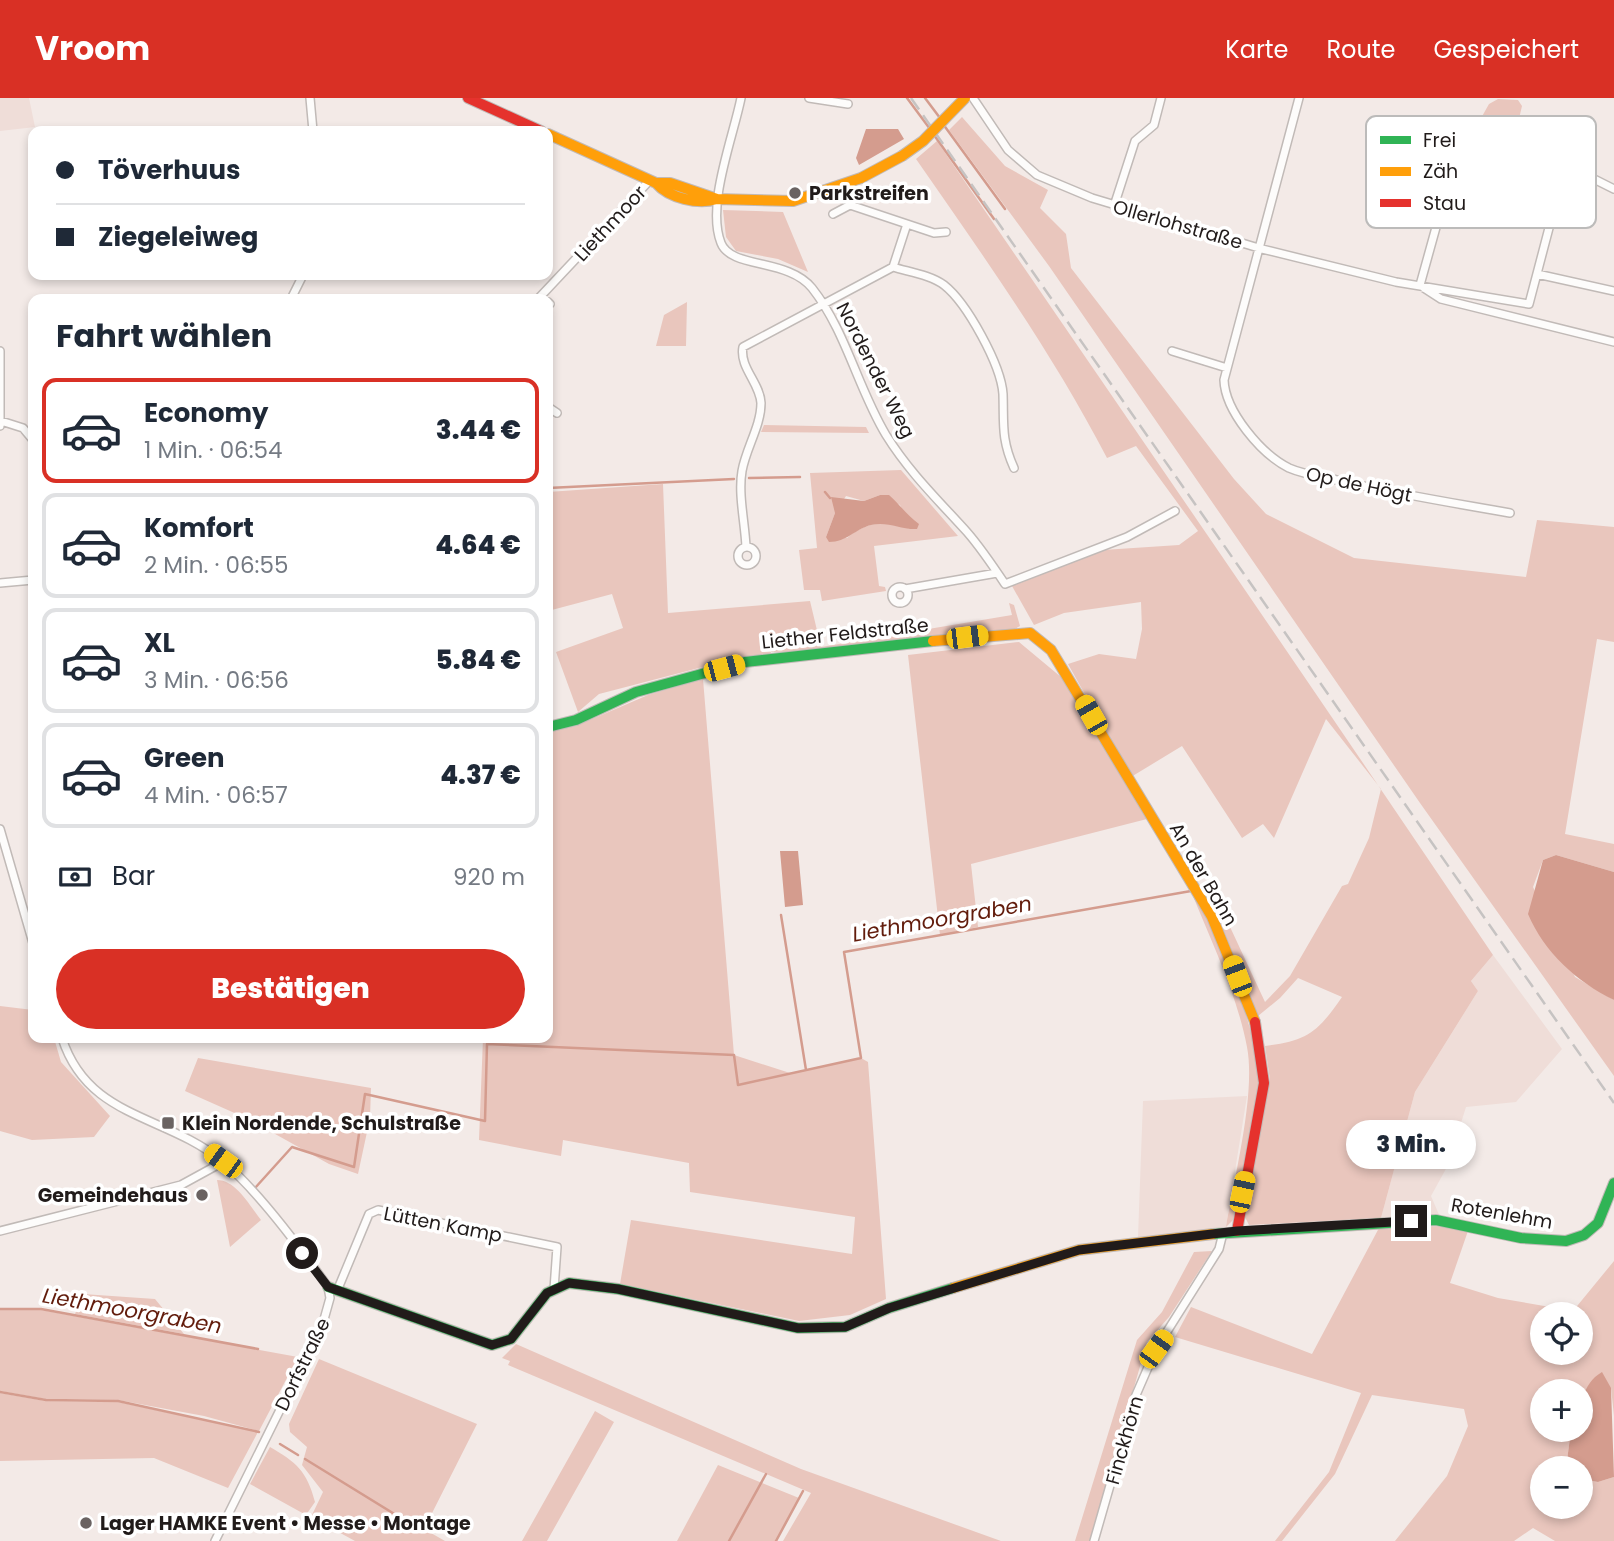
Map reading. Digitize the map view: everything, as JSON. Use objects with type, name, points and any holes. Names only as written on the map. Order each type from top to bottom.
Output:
[{"type":"street","points":[[310,98],[313,126]]},
{"type":"street","points":[[468,98],[530,126]]},
{"type":"street","points":[[718,200],[741,98]]},
{"type":"street","points":[[809,98],[848,104]]},
{"type":"street","points":[[553,136],[653,181],[680,186],[718,200],[793,201],[861,178],[902,156],[923,141],[965,98]]},
{"type":"street","name":"Ollerlohstraße","points":[[973,98],[1008,150],[1037,175],[1114,206],[1262,249],[1396,282],[1529,304],[1537,274]]},
{"type":"street","points":[[1114,206],[1135,141],[1154,125],[1161,98]]},
{"type":"street","name":"Op de Högt","points":[[1299,98],[1262,249],[1227,369],[1224,394],[1273,458],[1291,468],[1363,486],[1510,513]]},
{"type":"street","points":[[1596,180],[1614,189]]},
{"type":"street","name":"Liethmoor","points":[[550,294],[653,181]]},
{"type":"street","name":"Nordender Weg","points":[[718,200],[717,227],[726,252],[737,259],[769,263],[797,274],[823,304],[887,436],[919,482],[968,533],[1005,584],[1127,537],[1175,511]]},
{"type":"street","points":[[833,214],[850,205],[934,233],[946,232]]},
{"type":"street","points":[[747,547],[741,476],[745,455],[760,417],[761,400],[743,359],[743,348],[893,267],[907,224]]},
{"type":"street","points":[[1420,285],[1436,228]]},
{"type":"street","points":[[1549,228],[1537,274],[1614,291]]},
{"type":"street","points":[[893,267],[945,286],[983,338],[999,371],[1003,393],[1002,432],[1014,468]]},
{"type":"street","name":"Ollerlohstraße","points":[[1420,285],[1441,299],[1614,342]]},
{"type":"street","points":[[0,351],[0,423],[23,428],[28,434]]},
{"type":"street","points":[[1172,351],[1227,369]]},
{"type":"street","points":[[553,410],[557,413]]},
{"type":"street","points":[[905,589],[997,573]]},
{"type":"street","points":[[0,583],[28,580]]},
{"type":"street","name":"Liether Feldstraße","points":[[553,726],[576,720],[636,692],[746,662],[1014,632],[1030,634],[1051,650],[1152,820]]},
{"type":"street","name":"An der Bahn","points":[[1152,820],[1212,917],[1255,1021],[1261,1046],[1264,1083],[1237,1231]]},
{"type":"street","points":[[0,829],[2,851],[28,928]]},
{"type":"street","points":[[64,1043],[85,1082],[121,1108],[179,1135],[223,1161],[333,1289],[492,1345],[511,1339],[536,1304],[554,1289]]},
{"type":"street","points":[[0,1231],[181,1185],[223,1161]]},
{"type":"street","name":"Rotenlehm","points":[[554,1289],[569,1283],[586,1283],[798,1328],[845,1327],[889,1308],[1079,1250],[1237,1231],[1436,1220],[1464,1223],[1531,1240],[1571,1240],[1593,1228],[1600,1220],[1614,1183]]},
{"type":"street","name":"Lütten Kamp","points":[[333,1289],[369,1214],[378,1210],[557,1247],[554,1289]]},
{"type":"street","name":"Finckhörn","points":[[1094,1541],[1136,1395],[1156,1349],[1219,1249],[1223,1233]]},
{"type":"street","name":"Dorfstraße","points":[[215,1541],[323,1323],[333,1289]]},
{"type":"shaded area","points":[[0,98],[29,98],[35,126],[0,131]]},
{"type":"shaded area","points":[[1498,99],[1518,100],[1522,106],[1520,116],[1482,116],[1489,104]]},
{"type":"shaded area","points":[[962,117],[1005,166],[1048,190],[1040,208],[1066,234],[1071,268],[1234,479],[1266,514],[1354,558],[1526,577],[1537,520],[1614,527],[1614,642],[1597,639],[1565,834],[1614,844],[1614,872],[1556,855],[1543,860],[1533,887],[1575,977],[1614,1000],[1614,1076],[1420,803],[1049,266],[949,130]]},
{"type":"shaded area","points":[[866,129],[898,129],[904,139],[859,165],[856,158]]},
{"type":"shaded area","points":[[937,141],[1378,785],[1326,719],[1274,838],[1263,824],[1242,838],[1182,746],[1131,777],[1068,664],[1099,654],[1136,659],[1142,629],[1141,602],[1064,613],[1034,625],[1012,586],[1103,550],[1179,545],[1198,531],[1136,446],[1107,458],[1064,380],[916,159]]},
{"type":"shaded area","points":[[723,210],[783,212],[808,272],[778,259],[736,251],[726,237]]},
{"type":"shaded area","points":[[687,302],[686,346],[656,346],[664,315]]},
{"type":"shaded area","points":[[764,425],[866,427],[869,433],[761,432]]},
{"type":"shaded area","points":[[901,470],[958,536],[874,546],[879,586],[885,587],[886,591],[822,601],[820,590],[804,590],[799,550],[817,548],[810,473]],"holes":[[[880,495],[900,505],[904,514],[914,521],[910,529],[885,523],[861,528],[847,538],[826,537],[835,513],[846,496],[864,501]]]},
{"type":"shaded area","points":[[663,484],[668,613],[810,601],[821,647],[1012,615],[1009,603],[1014,605],[1020,626],[1013,630],[926,636],[820,651],[771,652],[770,657],[718,663],[599,694],[578,712],[556,652],[623,628],[612,594],[553,610],[553,492]]},
{"type":"shaded area","points":[[880,495],[889,495],[919,524],[917,529],[877,524],[865,527],[841,540],[829,542],[826,537],[835,513],[831,497],[864,501]]},
{"type":"shaded area","points":[[1019,642],[1061,677],[1147,819],[971,864],[978,927],[940,935],[908,655]]},
{"type":"shaded area","points":[[703,679],[734,1055],[790,1073],[861,1058],[868,1062],[886,1299],[850,1315],[799,1321],[620,1284],[631,1220],[852,1254],[855,1217],[690,1192],[689,1163],[563,1140],[561,1156],[479,1140],[483,1043],[553,1043],[553,731],[576,726],[648,695]]},
{"type":"shaded area","points":[[1381,789],[1493,955],[1471,981],[1478,991],[1415,1092],[1381,1218],[1249,1225],[1243,1213],[1270,1080],[1265,1046],[1291,1041],[1310,1033],[1326,1019],[1342,997],[1298,978],[1280,998],[1258,1016],[1218,916],[1224,914],[1265,1002],[1290,976],[1342,886],[1348,884],[1369,838]]},
{"type":"shaded area","points":[[780,851],[798,851],[803,905],[785,907]]},
{"type":"shaded area","points":[[1556,855],[1614,872],[1614,1000],[1575,975],[1552,953],[1528,914],[1543,860]]},
{"type":"shaded area","points":[[1191,891],[1229,953],[1255,1047],[1259,1080],[1233,1220],[1226,1227],[1246,1112],[1249,1066],[1237,1007]]},
{"type":"shaded area","points":[[1493,955],[1562,1049],[1516,1102],[1466,1107],[1447,1167],[1431,1196],[1440,1217],[1381,1218],[1415,1092],[1478,991],[1471,981]]},
{"type":"shaded area","points":[[0,1006],[28,1009],[28,1043],[55,1043],[61,1062],[110,1116],[94,1137],[32,1140],[0,1131]]},
{"type":"shaded area","points":[[198,1058],[371,1088],[370,1118],[358,1174],[329,1164],[248,1119],[185,1091]]},
{"type":"shaded area","points":[[1247,1096],[1226,1227],[1138,1237],[1143,1101]]},
{"type":"shaded area","points":[[217,1180],[236,1189],[261,1220],[230,1247]]},
{"type":"shaded area","points":[[1379,1228],[1469,1228],[1450,1283],[1498,1298],[1530,1304],[1530,1365],[1593,1365],[1593,1302],[1580,1302],[1614,1261],[1614,1416],[1611,1388],[1593,1387],[1593,1379],[1530,1379],[1530,1442],[1569,1442],[1568,1456],[1530,1456],[1530,1519],[1593,1519],[1593,1481],[1614,1477],[1614,1541],[1555,1541],[1533,1528],[1514,1541],[1395,1541],[1447,1476],[1468,1426],[1464,1409],[1372,1395],[1335,1474],[1282,1541],[1275,1541],[1329,1472],[1361,1393],[1175,1337],[1191,1307],[1312,1354]]},
{"type":"shaded area","points":[[1212,1251],[1169,1317],[1147,1342],[1090,1541],[1075,1541],[1137,1340],[1162,1312],[1194,1252]]},
{"type":"shaded area","points":[[83,1294],[155,1299],[184,1334],[75,1314]]},
{"type":"shaded area","points":[[0,1310],[41,1310],[298,1357],[259,1431],[204,1416],[118,1400],[46,1399],[0,1391]]},
{"type":"shaded area","points":[[516,1344],[801,1469],[1001,1541],[783,1541],[811,1493],[508,1365],[510,1361],[502,1358]]},
{"type":"shaded area","points":[[319,1359],[477,1424],[424,1529],[445,1541],[355,1541],[311,1517],[323,1492],[302,1465],[307,1447],[290,1432],[289,1424]]},
{"type":"shaded area","points":[[1602,1372],[1611,1388],[1614,1477],[1598,1482],[1593,1481],[1593,1456],[1568,1456],[1569,1442],[1593,1442],[1595,1377]]},
{"type":"shaded area","points":[[0,1393],[46,1401],[118,1402],[258,1432],[228,1488],[154,1458],[0,1461]]},
{"type":"shaded area","points":[[595,1411],[614,1422],[547,1541],[522,1541]]},
{"type":"shaded area","points":[[270,1447],[294,1463],[308,1482],[315,1502],[306,1515],[250,1484]]},
{"type":"shaded area","points":[[718,1465],[799,1498],[776,1541],[677,1541]]},
{"type":"waterway","points":[[907,98],[930,129]]},
{"type":"waterway","points":[[925,98],[940,118]]},
{"type":"waterway","points":[[943,124],[1005,209]]},
{"type":"waterway","points":[[934,135],[994,219]]},
{"type":"waterway","points":[[749,478],[800,477]]},
{"type":"waterway","points":[[553,488],[734,479]]},
{"type":"waterway","points":[[825,492],[830,498]]},
{"type":"waterway","name":"Liethmoorgraben","points":[[255,1188],[292,1147],[354,1167],[365,1094],[485,1121],[487,1044],[734,1055],[738,1085],[861,1058],[844,952],[1191,891]]},
{"type":"waterway","points":[[781,915],[806,1070]]},
{"type":"waterway","name":"Liethmoorgraben","points":[[0,1309],[41,1309],[258,1349]]},
{"type":"waterway","points":[[0,1392],[46,1400],[118,1401],[259,1432]]},
{"type":"waterway","points":[[280,1444],[298,1455]]},
{"type":"waterway","points":[[305,1459],[422,1531]]},
{"type":"waterway","points":[[729,1541],[766,1474]]},
{"type":"waterway","points":[[776,1541],[803,1491]]},
{"type":"railway","points":[[911,98],[1614,1103]]},
{"type":"traffic: fast","points":[[553,726],[576,720],[636,692],[745,662],[933,641]]},
{"type":"traffic: fast","points":[[1213,1234],[1436,1220],[1521,1238],[1566,1241],[1584,1235],[1598,1223],[1614,1183]]},
{"type":"traffic: fast","points":[[328,1287],[492,1345],[511,1339],[547,1293],[569,1283],[618,1289],[798,1328],[845,1327],[889,1308],[953,1288]]},
{"type":"traffic: slow","points":[[902,156],[923,141],[965,98]]},
{"type":"traffic: slow","points":[[553,136],[656,183],[670,183],[717,199]]},
{"type":"traffic: slow","points":[[656,183],[668,193],[693,201],[793,201],[861,178],[902,156]]},
{"type":"traffic: slow","points":[[933,641],[1030,633],[1051,650],[1212,917],[1255,1022]]},
{"type":"traffic: slow","points":[[953,1288],[1079,1250],[1213,1234]]},
{"type":"traffic: jam","points":[[468,98],[530,126]]},
{"type":"traffic: jam","points":[[1237,1231],[1264,1083],[1255,1022]]},
{"type":"place","name":"Parkstreifen","points":[[795,193]]},
{"type":"place","name":"Klein Nordende, Schulstraße","points":[[168,1123]]},
{"type":"place","name":"Gemeindehaus","points":[[202,1195]]},
{"type":"place","name":"Lager HAMKE Event • Messe • Montage","points":[[86,1523]]},
{"type":"route","points":[[302,1253],[328,1287],[492,1345],[511,1339],[547,1293],[569,1283],[618,1289],[798,1328],[845,1327],[889,1308],[1079,1250],[1237,1231],[1411,1221]]}]
